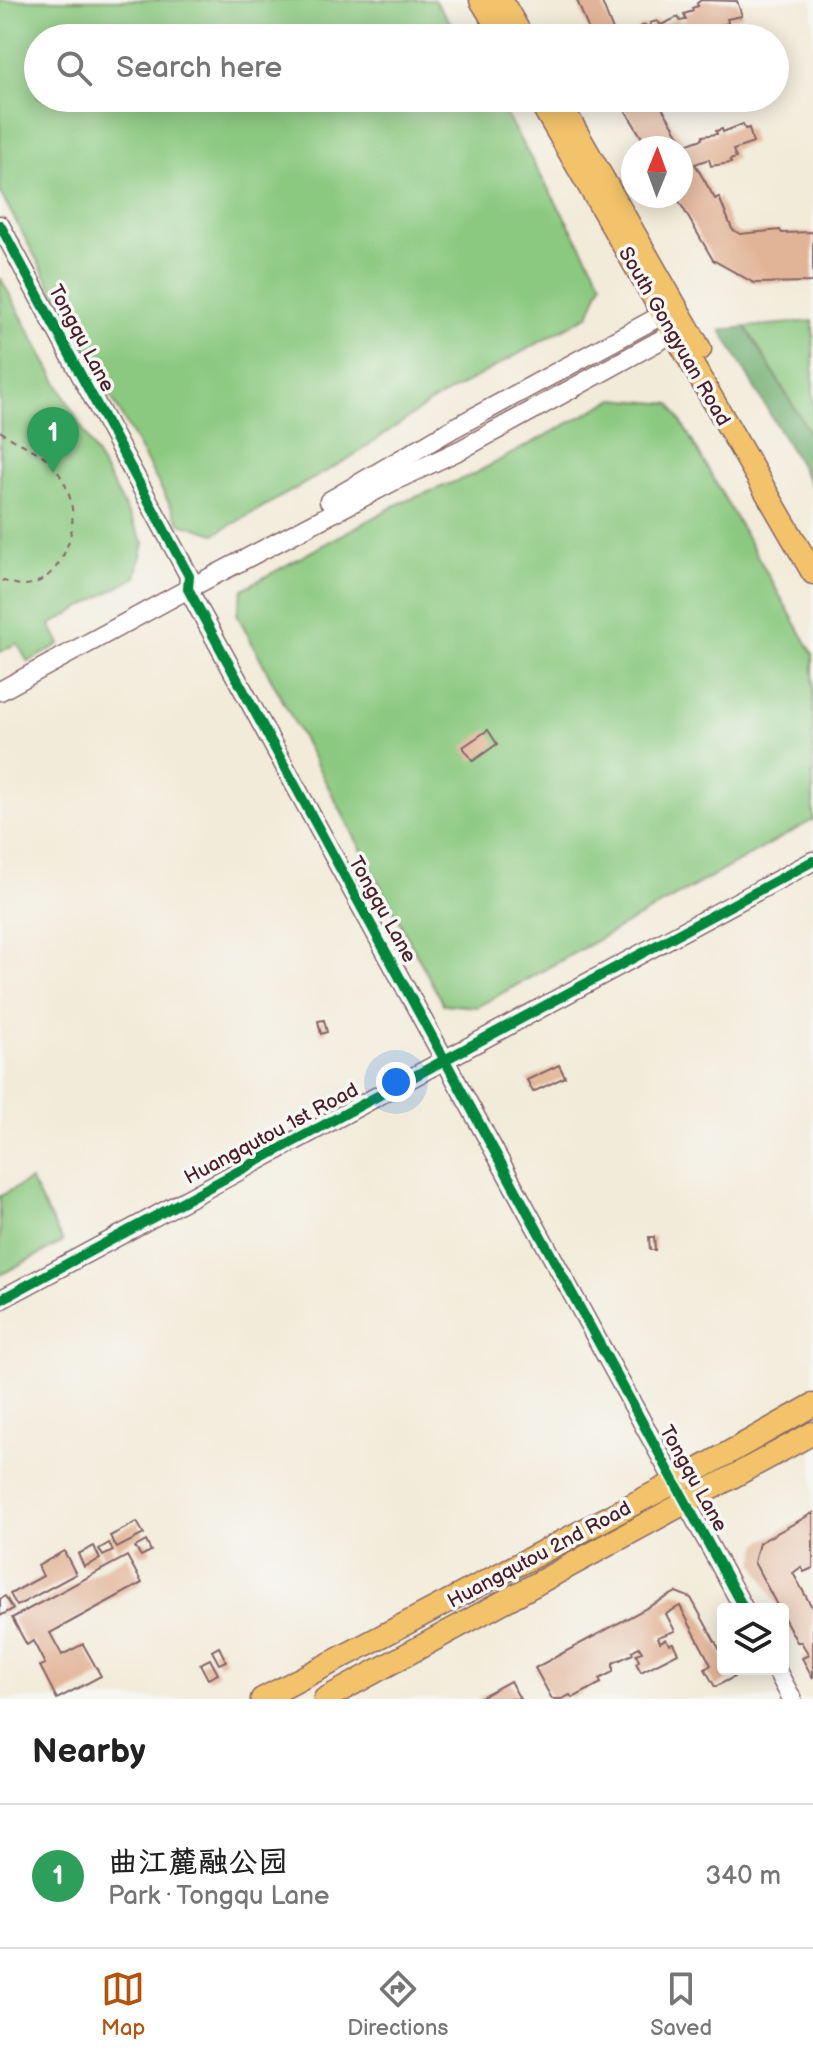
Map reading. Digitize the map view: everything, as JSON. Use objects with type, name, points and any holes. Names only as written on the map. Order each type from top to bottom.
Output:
[{"type":"main road","points":[[481,0],[496,24]]},
{"type":"main road","points":[[501,0],[515,24]]},
{"type":"main road","name":"South Gongyuan Road","points":[[547,112],[813,544]]},
{"type":"main road","name":"South Gongyuan Road","points":[[564,112],[813,573]]},
{"type":"main road","name":"Huangqutou 2nd Road","points":[[262,1699],[675,1482],[813,1405]]},
{"type":"main road","name":"Huangqutou 2nd Road","points":[[325,1699],[813,1433]]},
{"type":"street","name":"Tongqu Lane","points":[[0,225],[445,1060],[741,1603]]},
{"type":"street","points":[[0,691],[454,428],[674,320]]},
{"type":"street","points":[[0,678],[189,582]]},
{"type":"street","name":"Huangqutou 1st Road","points":[[0,1300],[813,861]]},
{"type":"street","points":[[779,1675],[792,1699]]},
{"type":"path","points":[[0,431],[54,464],[72,505],[67,547],[48,576],[24,585],[0,580]]},
{"type":"green space","points":[[0,0],[434,0],[452,24],[24,24],[24,112],[504,112],[602,282],[589,315],[433,401],[348,459],[215,534],[180,523],[0,192]]},
{"type":"green space","points":[[0,277],[144,543],[136,577],[50,625],[60,644],[28,662],[17,643],[0,652]]},
{"type":"green space","points":[[813,321],[813,439],[746,327]]},
{"type":"green space","points":[[746,327],[813,439],[813,488],[721,330]]},
{"type":"green space","points":[[614,399],[671,404],[813,654],[813,820],[477,1007],[443,1004],[237,614],[243,589],[398,504],[472,475]]},
{"type":"green space","points":[[30,1180],[63,1242],[0,1275],[0,1196]]},
{"type":"building","points":[[577,0],[601,0],[610,24],[586,24]]},
{"type":"building","points":[[701,0],[737,1],[742,16],[727,19],[725,24],[663,24],[678,17],[680,21],[686,20],[684,14],[693,11]]},
{"type":"building","points":[[626,112],[665,112],[679,136],[641,136]]},
{"type":"building","points":[[743,124],[745,129],[749,128],[753,143],[733,150],[736,158],[730,160],[731,163],[711,166],[709,159],[695,164],[715,199],[719,197],[732,229],[740,234],[780,230],[782,233],[813,232],[813,282],[754,283],[713,260],[683,208],[693,208],[693,142],[703,136],[717,134],[716,131],[722,129],[723,132]]},
{"type":"building","points":[[488,730],[497,744],[473,761],[463,747]]},
{"type":"building","points":[[324,1020],[327,1032],[321,1034],[318,1021]]},
{"type":"building","points":[[559,1065],[565,1077],[533,1092],[527,1080]]},
{"type":"building","points":[[649,1237],[654,1237],[655,1250],[650,1250]]},
{"type":"building","points":[[813,1513],[813,1568],[804,1572],[801,1567],[793,1573],[813,1609],[813,1678],[802,1658],[809,1655],[789,1627],[789,1603],[776,1603],[754,1562],[759,1543]]},
{"type":"building","points":[[137,1522],[144,1534],[117,1548],[110,1536]]},
{"type":"building","points":[[146,1541],[151,1551],[141,1556],[135,1547]]},
{"type":"building","points":[[109,1543],[113,1551],[103,1556],[99,1549]]},
{"type":"building","points":[[94,1546],[100,1559],[84,1567],[78,1554]]},
{"type":"building","points":[[64,1551],[76,1574],[17,1606],[10,1594],[43,1576],[38,1566]]},
{"type":"building","points":[[127,1556],[142,1583],[50,1633],[62,1655],[83,1644],[101,1676],[57,1699],[40,1666],[45,1664],[33,1641],[27,1645],[12,1618]]},
{"type":"building","points":[[676,1592],[691,1598],[717,1645],[717,1675],[734,1677],[715,1687],[705,1669],[711,1665],[680,1606],[666,1614],[675,1631],[658,1637],[660,1642],[666,1639],[669,1644],[673,1643],[678,1653],[641,1672],[636,1663],[639,1661],[636,1654],[642,1652],[639,1647],[632,1651],[633,1654],[613,1663],[613,1672],[599,1679],[601,1683],[573,1698],[570,1695],[552,1699],[535,1668]]},
{"type":"building","points":[[5,1596],[13,1609],[0,1616],[0,1599]]},
{"type":"building","points":[[219,1647],[226,1661],[219,1664],[212,1651]]},
{"type":"building","points":[[210,1659],[218,1674],[208,1679],[200,1664]]},
{"type":"building","points":[[510,1681],[520,1699],[477,1699]]},
{"type":"cycle path","points":[[0,225],[189,576],[188,589],[741,1603]]},
{"type":"cycle path","points":[[0,1300],[813,861]]},
{"type":"place","name":"曲江麓融公园","points":[[53,473]]}]
